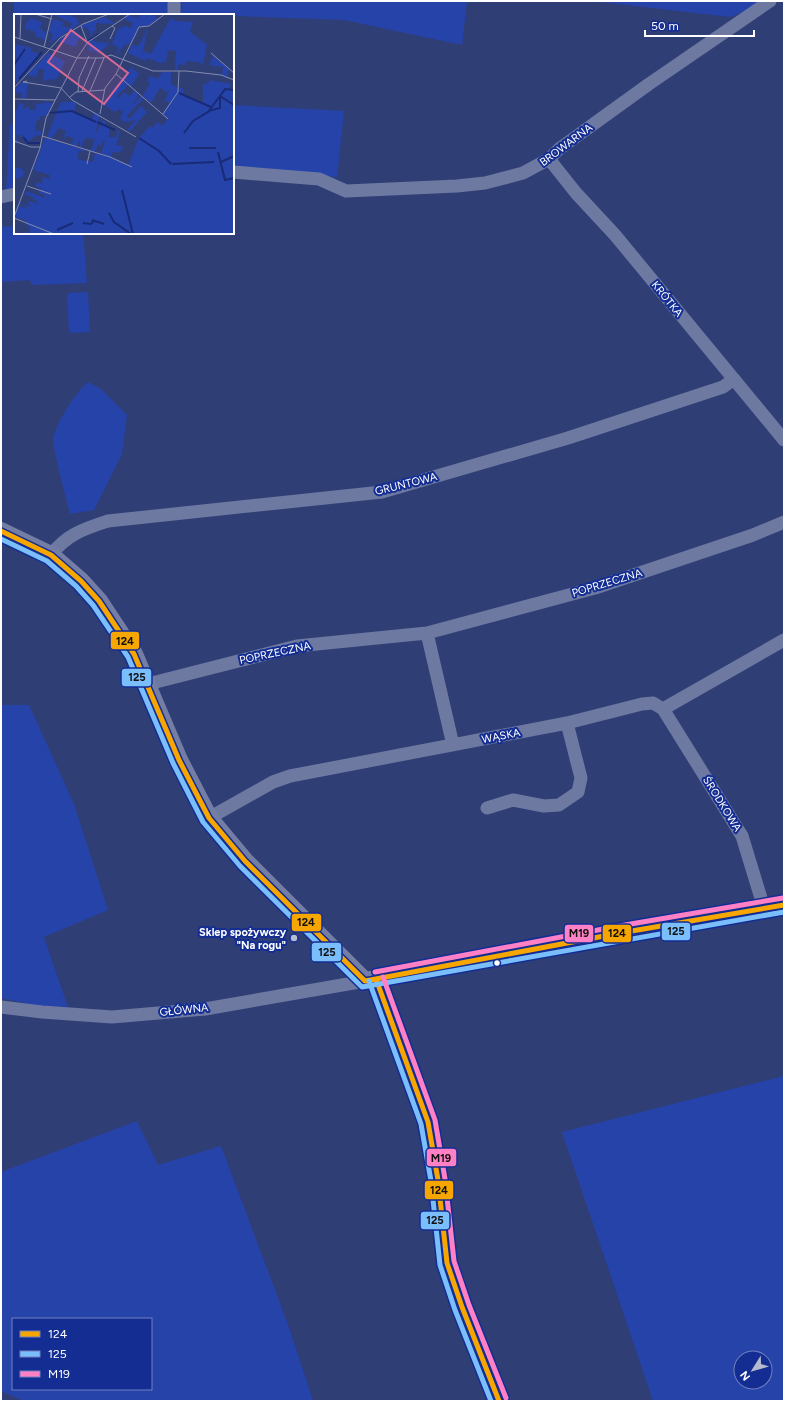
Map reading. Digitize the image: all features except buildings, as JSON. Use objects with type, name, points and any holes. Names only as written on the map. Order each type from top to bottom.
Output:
[{"type":"street","points":[[174,1],[174,14]]},
{"type":"street","name":"BROWARNA","points":[[234,172],[319,179],[346,191],[485,183],[523,173],[549,159],[559,149],[649,84],[770,1]]},
{"type":"street","name":"KRÓTKA","points":[[549,159],[784,440]]},
{"type":"street","points":[[1,197],[14,194]]},
{"type":"street","name":"GRUNTOWA","points":[[51,555],[60,544],[80,530],[108,521],[395,489],[568,438],[723,387],[734,379]]},
{"type":"street","name":"POPRZECZNA","points":[[148,684],[297,646],[427,633],[594,588],[753,535],[784,522]]},
{"type":"street","points":[[1,531],[51,555],[81,581],[99,601],[121,632],[148,684],[179,760],[209,818],[245,861],[370,980],[428,1122],[438,1180],[447,1264],[462,1307],[499,1401]]},
{"type":"street","points":[[427,633],[453,745]]},
{"type":"street","points":[[662,709],[784,640]]},
{"type":"street","name":"WĄSKA","points":[[209,818],[273,782],[290,776],[567,723],[642,704],[653,703],[662,709]]},
{"type":"street","name":"ŚRODKOWA","points":[[662,709],[742,836],[764,908]]},
{"type":"street","points":[[487,808],[513,800],[544,806],[559,805],[578,792],[581,778],[567,723]]},
{"type":"street","name":"GŁÓWNA","points":[[1,1007],[42,1012],[112,1017],[205,1009],[784,905]]},
{"type":"shaded area","points":[[14,1],[169,1],[168,14],[14,14]]},
{"type":"shaded area","points":[[182,1],[467,1],[462,45],[344,20],[234,16],[234,14],[181,14]]},
{"type":"shaded area","points":[[592,1],[770,1],[730,17]]},
{"type":"shaded area","points":[[234,105],[344,111],[337,177],[234,166]]},
{"type":"shaded area","points":[[14,124],[14,188],[6,190],[10,125]]},
{"type":"shaded area","points":[[14,226],[14,234],[83,234],[87,283],[32,285],[30,280],[1,282],[1,227]]},
{"type":"shaded area","points":[[88,292],[90,332],[69,333],[67,293]]},
{"type":"shaded area","points":[[88,382],[101,389],[127,415],[122,454],[94,510],[70,514],[57,463],[53,439],[58,425],[67,408]]},
{"type":"shaded area","points":[[1,705],[29,705],[74,804],[108,910],[44,937],[70,1013],[1,998]]},
{"type":"shaded area","points":[[784,1076],[784,1401],[653,1401],[562,1132]]},
{"type":"shaded area","points":[[137,1121],[158,1165],[221,1146],[290,1330],[313,1401],[24,1401],[1,1391],[1,1172]]},
{"type":"transit line","name":"124","points":[[1,531],[51,555],[81,581],[99,601],[134,654],[179,760],[209,818],[245,861],[365,981],[620,933],[784,905]]},
{"type":"transit line","name":"125","points":[[1,539],[47,561],[76,586],[93,605],[128,657],[173,763],[203,822],[240,866],[362,987],[784,912]]},
{"type":"transit line","name":"M19","points":[[375,972],[619,926],[783,898]]},
{"type":"transit line","name":"M19","points":[[383,977],[435,1120],[445,1179],[454,1261],[469,1305],[506,1398]]},
{"type":"transit line","name":"124","points":[[376,979],[428,1122],[438,1180],[447,1263],[462,1307],[499,1401]]},
{"type":"transit line","name":"125","points":[[369,981],[421,1124],[431,1181],[440,1265],[455,1310],[491,1401]]},
{"type":"place","name":"Sklep spożywczy \"Na rogu\"","points":[[294,938]]}]
